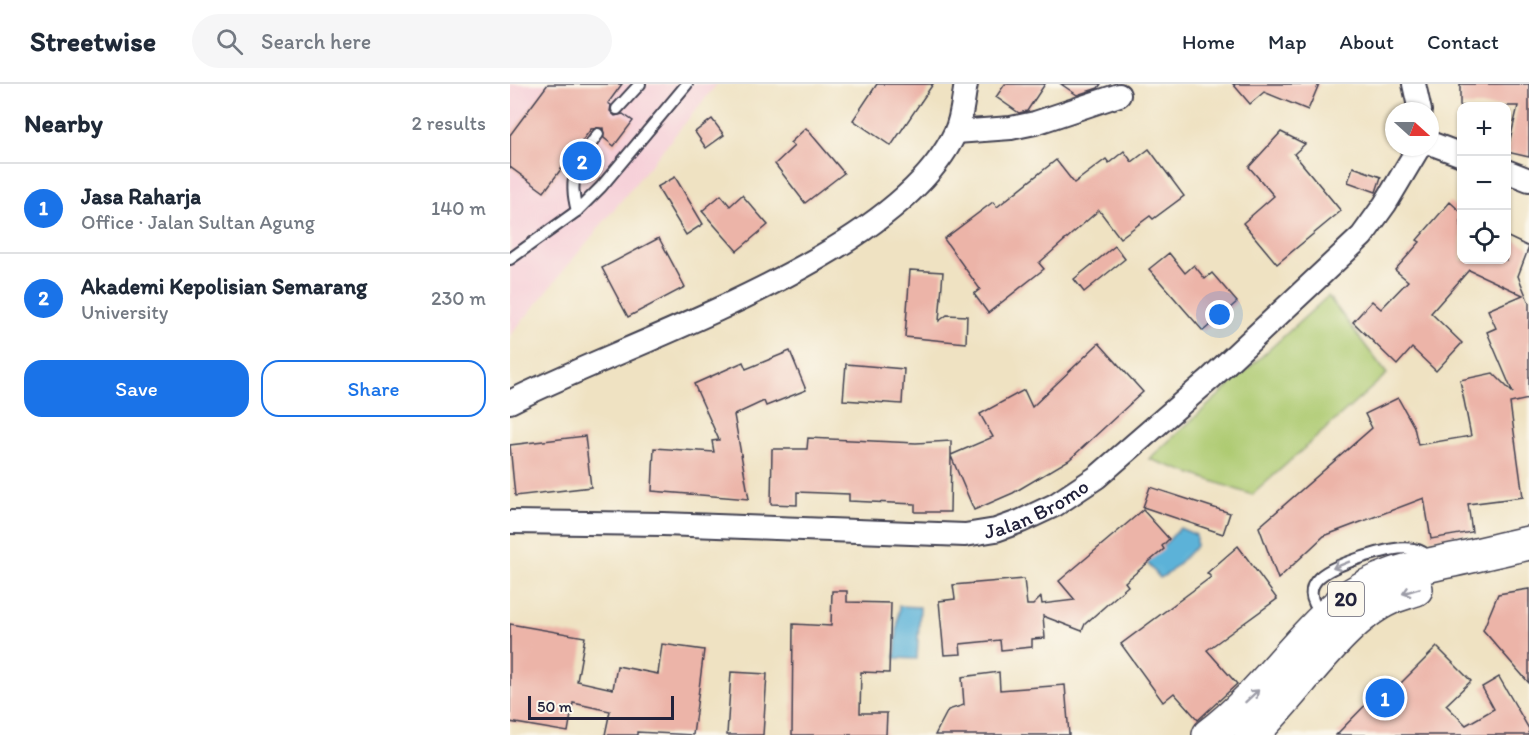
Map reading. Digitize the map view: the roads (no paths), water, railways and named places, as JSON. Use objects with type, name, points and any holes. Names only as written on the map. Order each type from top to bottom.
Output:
[{"type":"highway","name":"20","points":[[1209,735],[1270,678],[1325,618],[1343,602],[1380,579],[1429,564],[1529,543]]},
{"type":"highway","name":"20","points":[[1251,735],[1269,719],[1341,637],[1389,598],[1434,584],[1529,563]]},
{"type":"street","points":[[510,402],[729,305],[848,238],[886,211],[913,188],[935,164],[956,132],[966,84]]},
{"type":"street","points":[[1414,84],[1418,102]]},
{"type":"street","points":[[956,132],[1023,126],[1119,95]]},
{"type":"street","points":[[1439,146],[1457,153]]},
{"type":"street","name":"Jalan Bromo","points":[[510,522],[663,524],[965,535],[996,530],[1021,521],[1055,505],[1097,477],[1302,295],[1362,236],[1414,156]]},
{"type":"street","points":[[1511,173],[1529,180]]},
{"type":"lane","points":[[617,109],[639,84]]},
{"type":"lane","points":[[510,259],[577,211],[601,187],[687,84]]},
{"type":"lane","points":[[577,211],[572,192],[573,176],[598,134]]},
{"type":"water","points":[[1180,528],[1196,535],[1196,546],[1169,573],[1160,578],[1147,563]]},
{"type":"water","points":[[899,606],[920,607],[917,659],[895,658]]},
{"type":"place","name":"Akademi Kepolisian Semarang","points":[[582,161]]},
{"type":"place","name":"Jasa Raharja","points":[[1385,698]]}]
